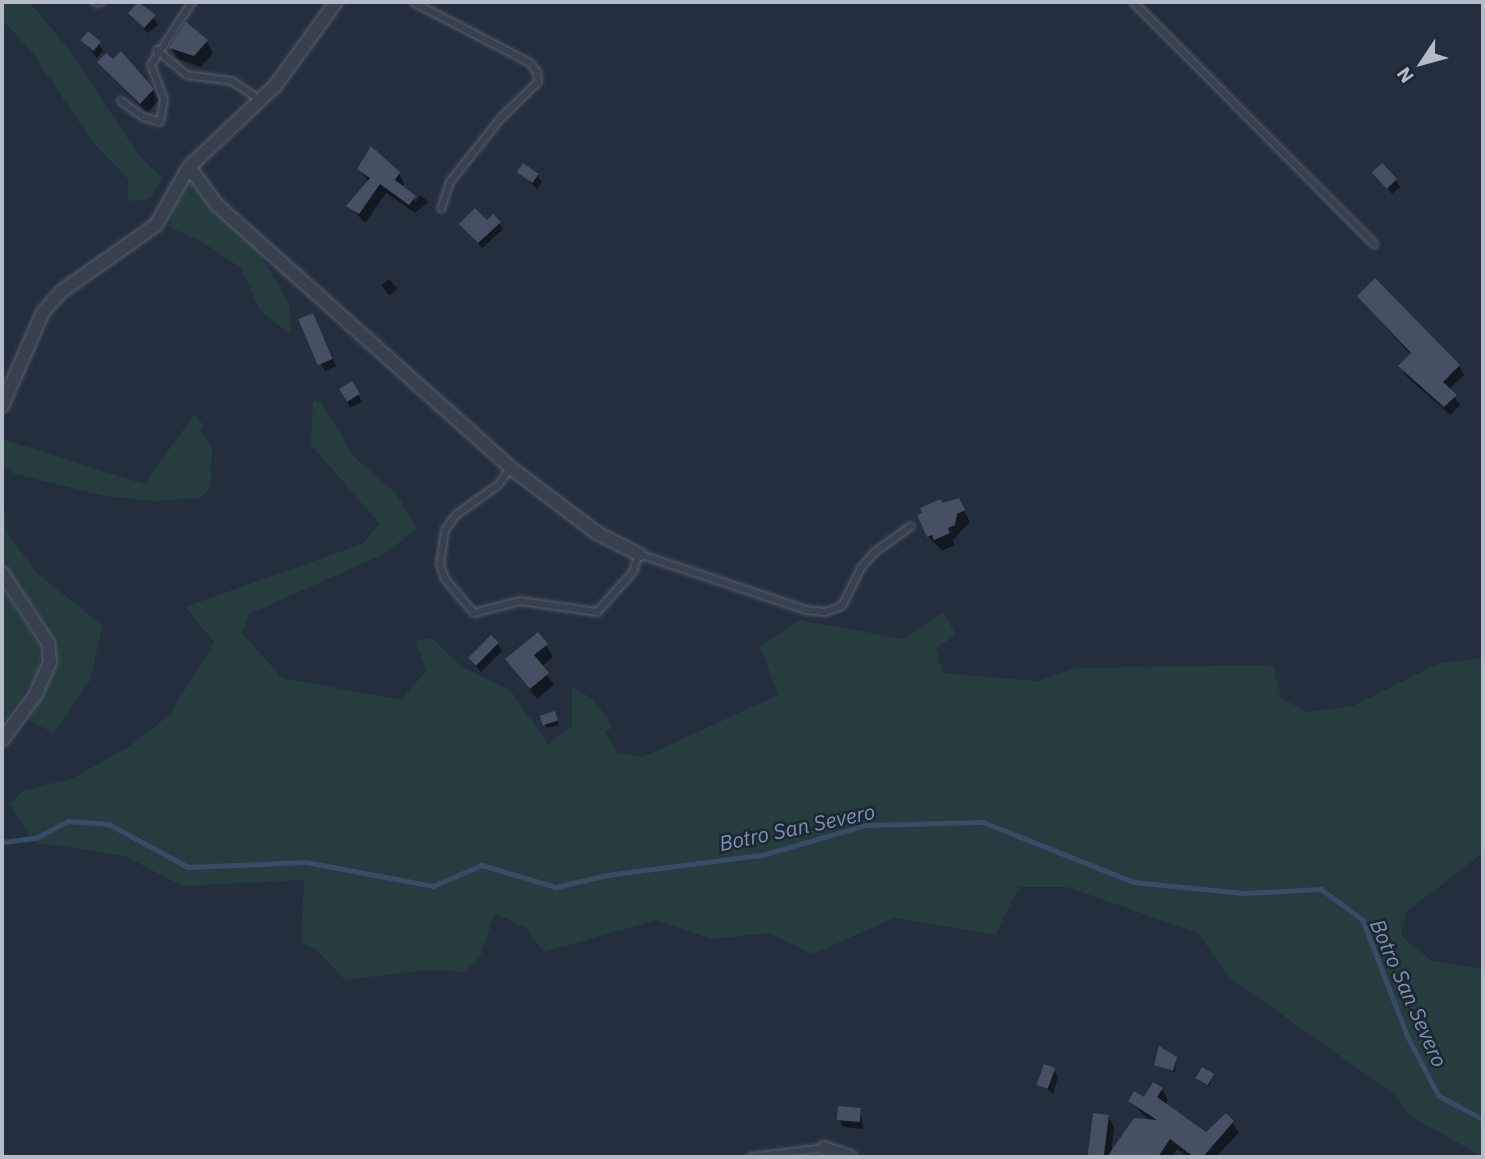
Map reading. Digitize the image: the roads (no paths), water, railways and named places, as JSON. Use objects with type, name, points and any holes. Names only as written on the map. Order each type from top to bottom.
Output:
[{"type":"street","points":[[2,406],[43,312],[62,292],[156,225],[188,167],[260,100],[295,61],[336,2]]},
{"type":"street","points":[[188,167],[217,205],[511,468],[597,533],[639,554]]},
{"type":"street","points":[[2,573],[48,643],[50,662],[36,694],[2,740]]},
{"type":"street","points":[[824,1147],[850,1157]]},
{"type":"lane","points":[[121,101],[143,117],[160,122],[164,99],[151,65],[156,50],[192,2]]},
{"type":"lane","points":[[413,2],[530,63],[537,72],[538,82],[500,118],[450,182],[441,209]]},
{"type":"lane","points":[[1133,2],[1374,244]]},
{"type":"lane","points":[[156,50],[187,75],[232,82],[260,100]]},
{"type":"lane","points":[[511,468],[498,485],[456,515],[444,530],[440,565],[445,579],[474,613],[520,601],[597,612],[633,572],[639,554],[806,610],[825,612],[842,606],[861,569],[875,552],[911,526]]},
{"type":"lane","points":[[751,1157],[824,1147]]},
{"type":"waterway","name":"Botro San Severo","points":[[2,842],[36,838],[68,821],[109,824],[188,867],[306,862],[433,886],[482,865],[556,887],[607,875],[762,855],[866,825],[983,822],[1134,882],[1245,893],[1321,889],[1363,920],[1408,1037],[1439,1096],[1483,1119]]}]
